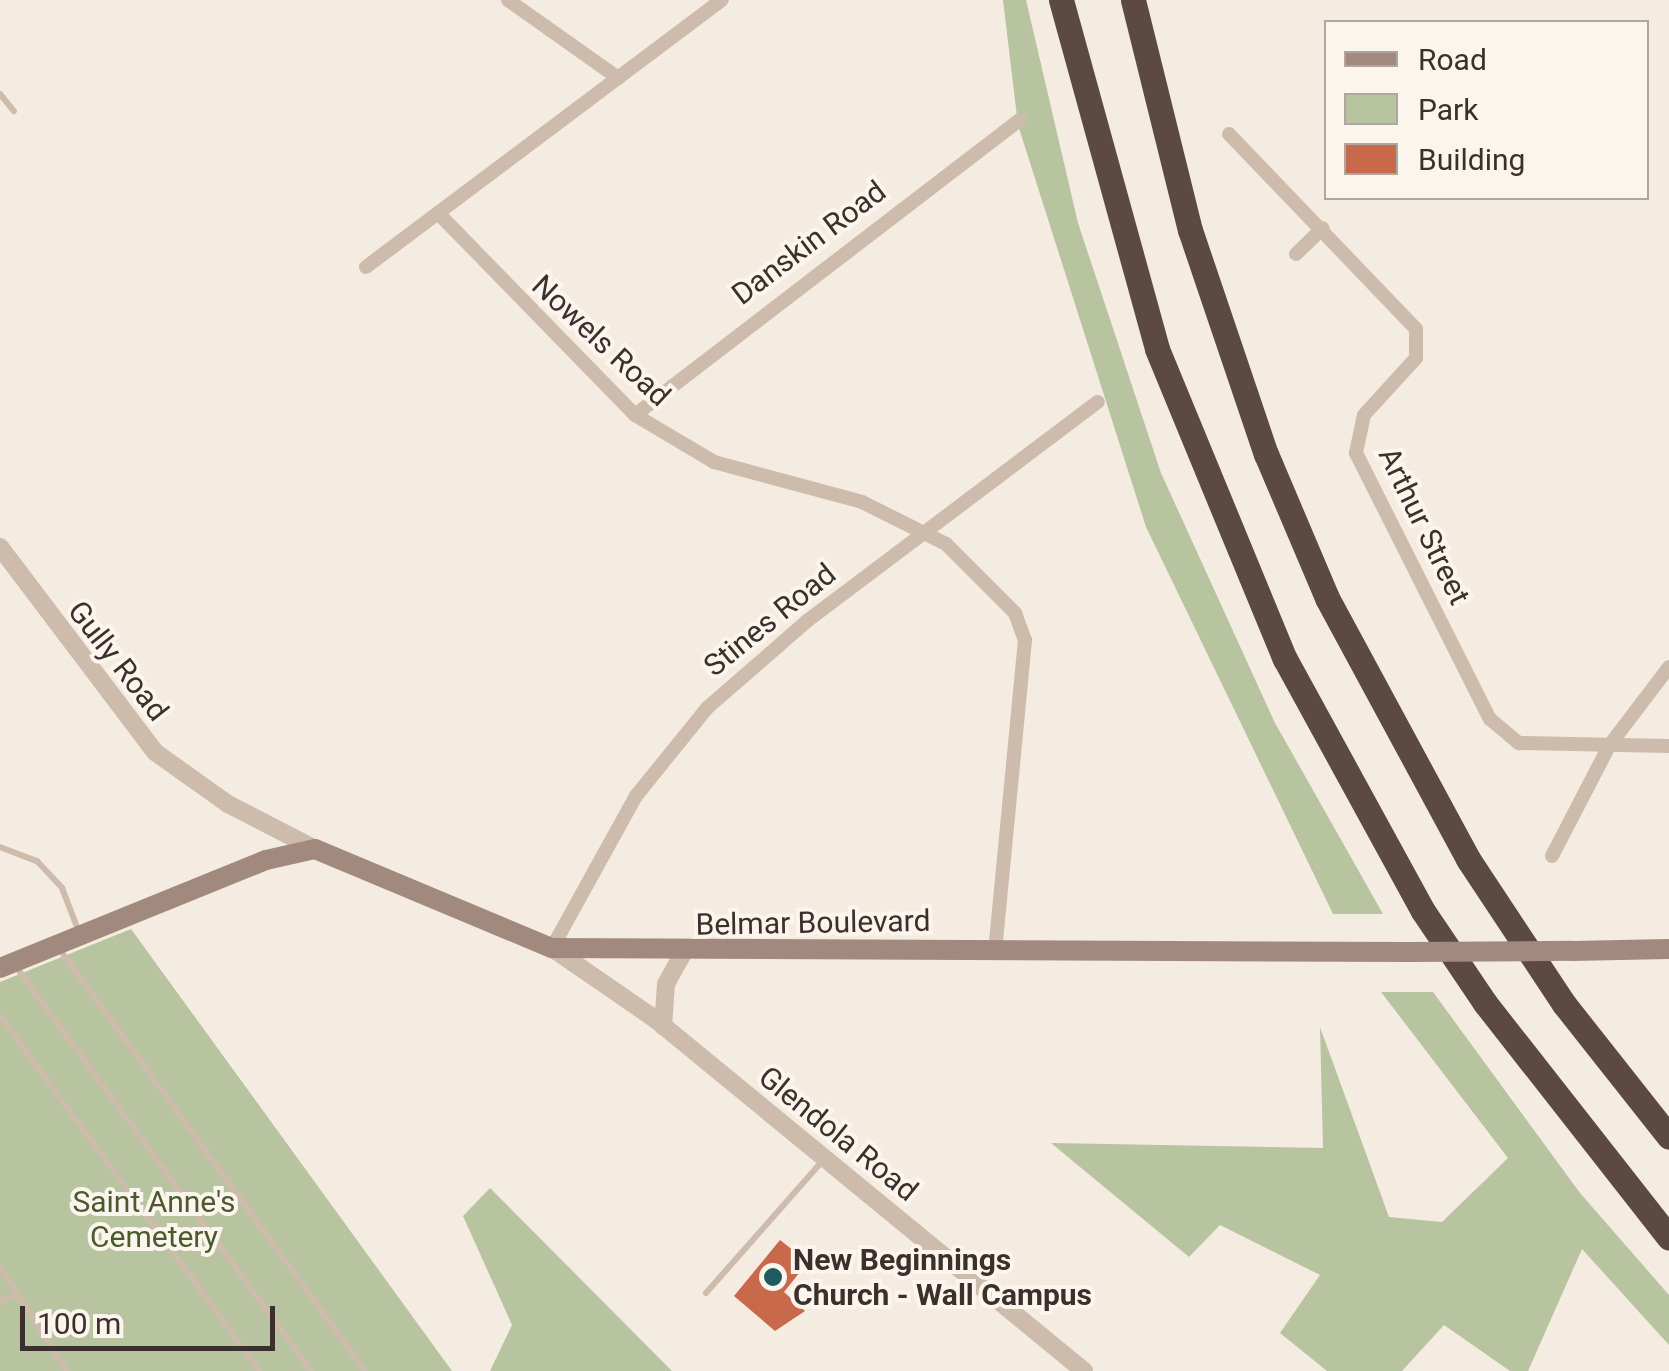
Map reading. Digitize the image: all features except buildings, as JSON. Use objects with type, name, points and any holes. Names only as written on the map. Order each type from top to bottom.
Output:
[{"type":"highway","points":[[1061,0],[1157,348],[1284,659],[1423,910],[1669,1238]]},
{"type":"highway","points":[[1133,0],[1190,230],[1266,454],[1328,598],[1468,859],[1564,1004],[1669,1137]]},
{"type":"main road","name":"Belmar Boulevard","points":[[315,849],[552,948],[682,955],[1669,949]]},
{"type":"main road","points":[[6,965],[266,860],[315,849]]},
{"type":"street","points":[[508,0],[618,78]]},
{"type":"street","points":[[366,267],[722,0]]},
{"type":"street","name":"Danskin Road","points":[[635,416],[1020,120]]},
{"type":"street","name":"Arthur Street","points":[[1229,134],[1416,329],[1416,358],[1364,415],[1356,453],[1490,719],[1519,743],[1669,746]]},
{"type":"street","name":"Nowels Road","points":[[438,213],[635,416],[714,462],[852,498],[920,536],[946,544],[1024,631],[994,952]]},
{"type":"street","points":[[1296,254],[1323,228]]},
{"type":"street","name":"Stines Road","points":[[552,948],[636,796],[676,742],[746,671],[1098,402]]},
{"type":"street","name":"Gully Road","points":[[2,558],[155,752],[228,804],[315,849]]},
{"type":"street","points":[[1552,856],[1609,746],[1669,668]]},
{"type":"street","name":"Glendola Road","points":[[552,948],[663,1026],[1084,1371]]},
{"type":"street","points":[[663,1026],[666,984],[682,955]]},
{"type":"lane","points":[[0,94],[14,111]]},
{"type":"lane","points":[[0,847],[37,861],[62,888],[80,935]]},
{"type":"lane","points":[[57,944],[365,1371]]},
{"type":"lane","points":[[6,965],[312,1371]]},
{"type":"lane","points":[[0,1016],[260,1371]]},
{"type":"lane","points":[[706,1292],[825,1158]]},
{"type":"lane","points":[[0,1266],[66,1371]]},
{"type":"lane","points":[[0,1301],[18,1292]]},
{"type":"green space","points":[[1003,0],[1026,0],[1078,223],[1161,473],[1275,723],[1383,914],[1333,914],[1146,527],[1018,125]]},
{"type":"green space","name":"Saint Anne's Cemetery","points":[[131,929],[452,1371],[0,1371],[0,982]]},
{"type":"green space","points":[[1381,992],[1433,992],[1580,1193],[1669,1295],[1669,1345],[1582,1249],[1528,1371],[1510,1371],[1444,1325],[1402,1371],[1327,1371],[1280,1333],[1320,1275],[1220,1225],[1189,1257],[1051,1143],[1323,1148],[1320,1027],[1389,1217],[1442,1222],[1508,1158]]},
{"type":"green space","points":[[490,1188],[672,1371],[490,1371],[512,1325],[463,1216]]},
{"type":"place","name":"New Beginnings Church - Wall Campus","points":[[773,1277]]}]
